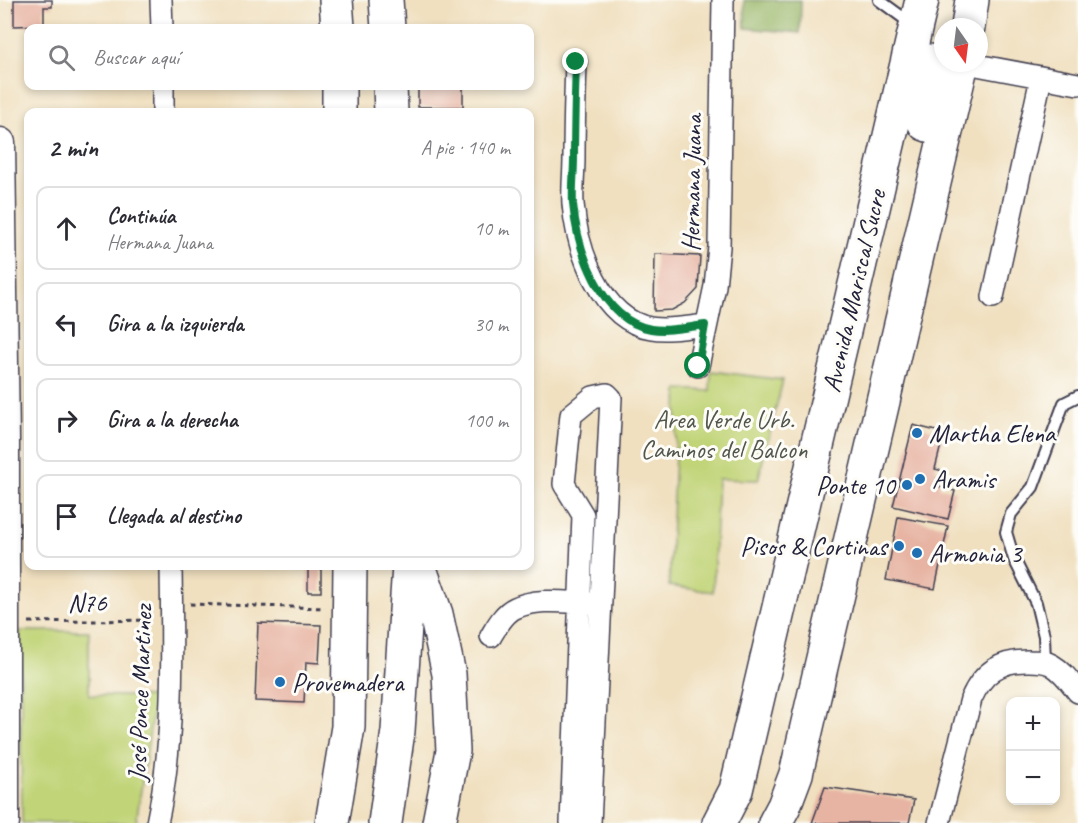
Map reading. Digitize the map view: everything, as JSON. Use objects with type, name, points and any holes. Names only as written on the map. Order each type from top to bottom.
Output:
[{"type":"main road","points":[[336,0],[338,24]]},
{"type":"main road","points":[[386,0],[388,24]]},
{"type":"main road","points":[[941,0],[920,113],[925,124],[936,127],[948,123]]},
{"type":"main road","points":[[969,18],[972,0]]},
{"type":"main road","name":"Avenida Mariscal Sucre","points":[[719,823],[736,790],[919,14]]},
{"type":"main road","name":"Avenida Mariscal Sucre","points":[[775,823],[796,774],[962,72]]},
{"type":"main road","points":[[339,90],[339,108]]},
{"type":"main road","points":[[390,90],[391,108]]},
{"type":"main road","points":[[0,143],[4,823]]},
{"type":"main road","points":[[332,823],[348,727],[350,570]]},
{"type":"main road","points":[[385,823],[398,731],[409,570]]},
{"type":"main road","points":[[420,570],[436,614],[449,674],[453,751],[439,823]]},
{"type":"street","points":[[161,0],[162,24]]},
{"type":"street","name":"Hermana Juana","points":[[698,366],[715,286],[719,247],[723,0]]},
{"type":"street","points":[[576,62],[573,205],[586,260],[596,284],[610,305],[631,321],[650,328],[669,329],[705,325]]},
{"type":"street","points":[[988,68],[1078,84]]},
{"type":"street","points":[[993,297],[1041,78]]},
{"type":"street","points":[[163,90],[163,108]]},
{"type":"street","points":[[571,823],[582,788],[587,687],[601,603],[611,398],[607,394],[593,397],[571,415],[564,484],[583,515],[579,603],[587,687]]},
{"type":"street","points":[[583,515],[606,517]]},
{"type":"street","name":"José Ponce Martinez","points":[[157,823],[169,744],[171,570]]},
{"type":"street","points":[[491,636],[506,614],[515,608],[545,602],[601,603]]},
{"type":"street","points":[[939,823],[971,699],[978,683],[994,669],[1014,661],[1045,662],[1064,673],[1078,692]]},
{"type":"street","points":[[582,788],[590,823]]},
{"type":"lane","points":[[879,0],[919,14]]},
{"type":"lane","points":[[1045,662],[1044,636],[1036,603],[1014,559],[1006,532],[1011,514],[1033,487],[1064,403],[1078,396]]},
{"type":"path","name":"N76","points":[[4,623],[171,611],[351,609]]},
{"type":"green space","points":[[744,0],[801,0],[800,33],[745,28]]},
{"type":"green space","name":"Area Verde Urb. Caminos del Balcon","points":[[711,371],[783,380],[758,480],[718,479],[713,592],[669,586],[678,389],[710,391]]},
{"type":"green space","points":[[20,631],[89,631],[89,695],[155,697],[136,823],[22,823]]},
{"type":"building","points":[[14,0],[52,0],[52,7],[44,7],[44,24],[14,26]]},
{"type":"building","points":[[418,90],[463,90],[463,107],[418,107]]},
{"type":"building","points":[[655,254],[700,256],[698,289],[685,303],[672,310],[654,311]]},
{"type":"building","name":"Aramis","points":[[913,425],[944,433],[935,469],[943,471],[939,487],[955,491],[948,519],[893,506]]},
{"type":"building","name":"Armonia 3","points":[[898,517],[948,526],[935,589],[886,580]]},
{"type":"building","points":[[308,570],[321,570],[321,592],[308,592]]},
{"type":"building","name":"Provemadera","points":[[258,623],[321,625],[319,663],[306,662],[304,703],[255,701]]},
{"type":"building","points":[[825,787],[914,800],[909,823],[812,823]]},
{"type":"place","name":"Martha Elena","points":[[917,433]]},
{"type":"place","name":"Aramis","points":[[920,479]]},
{"type":"place","name":"Ponte 10","points":[[907,485]]},
{"type":"place","name":"Pisos & Cortinas","points":[[899,546]]},
{"type":"place","name":"Armonia 3","points":[[917,553]]},
{"type":"place","name":"Provemadera","points":[[280,682]]},
{"type":"route","points":[[576,62],[573,205],[586,260],[596,284],[610,305],[631,321],[650,328],[669,329],[705,325],[698,366]]}]
